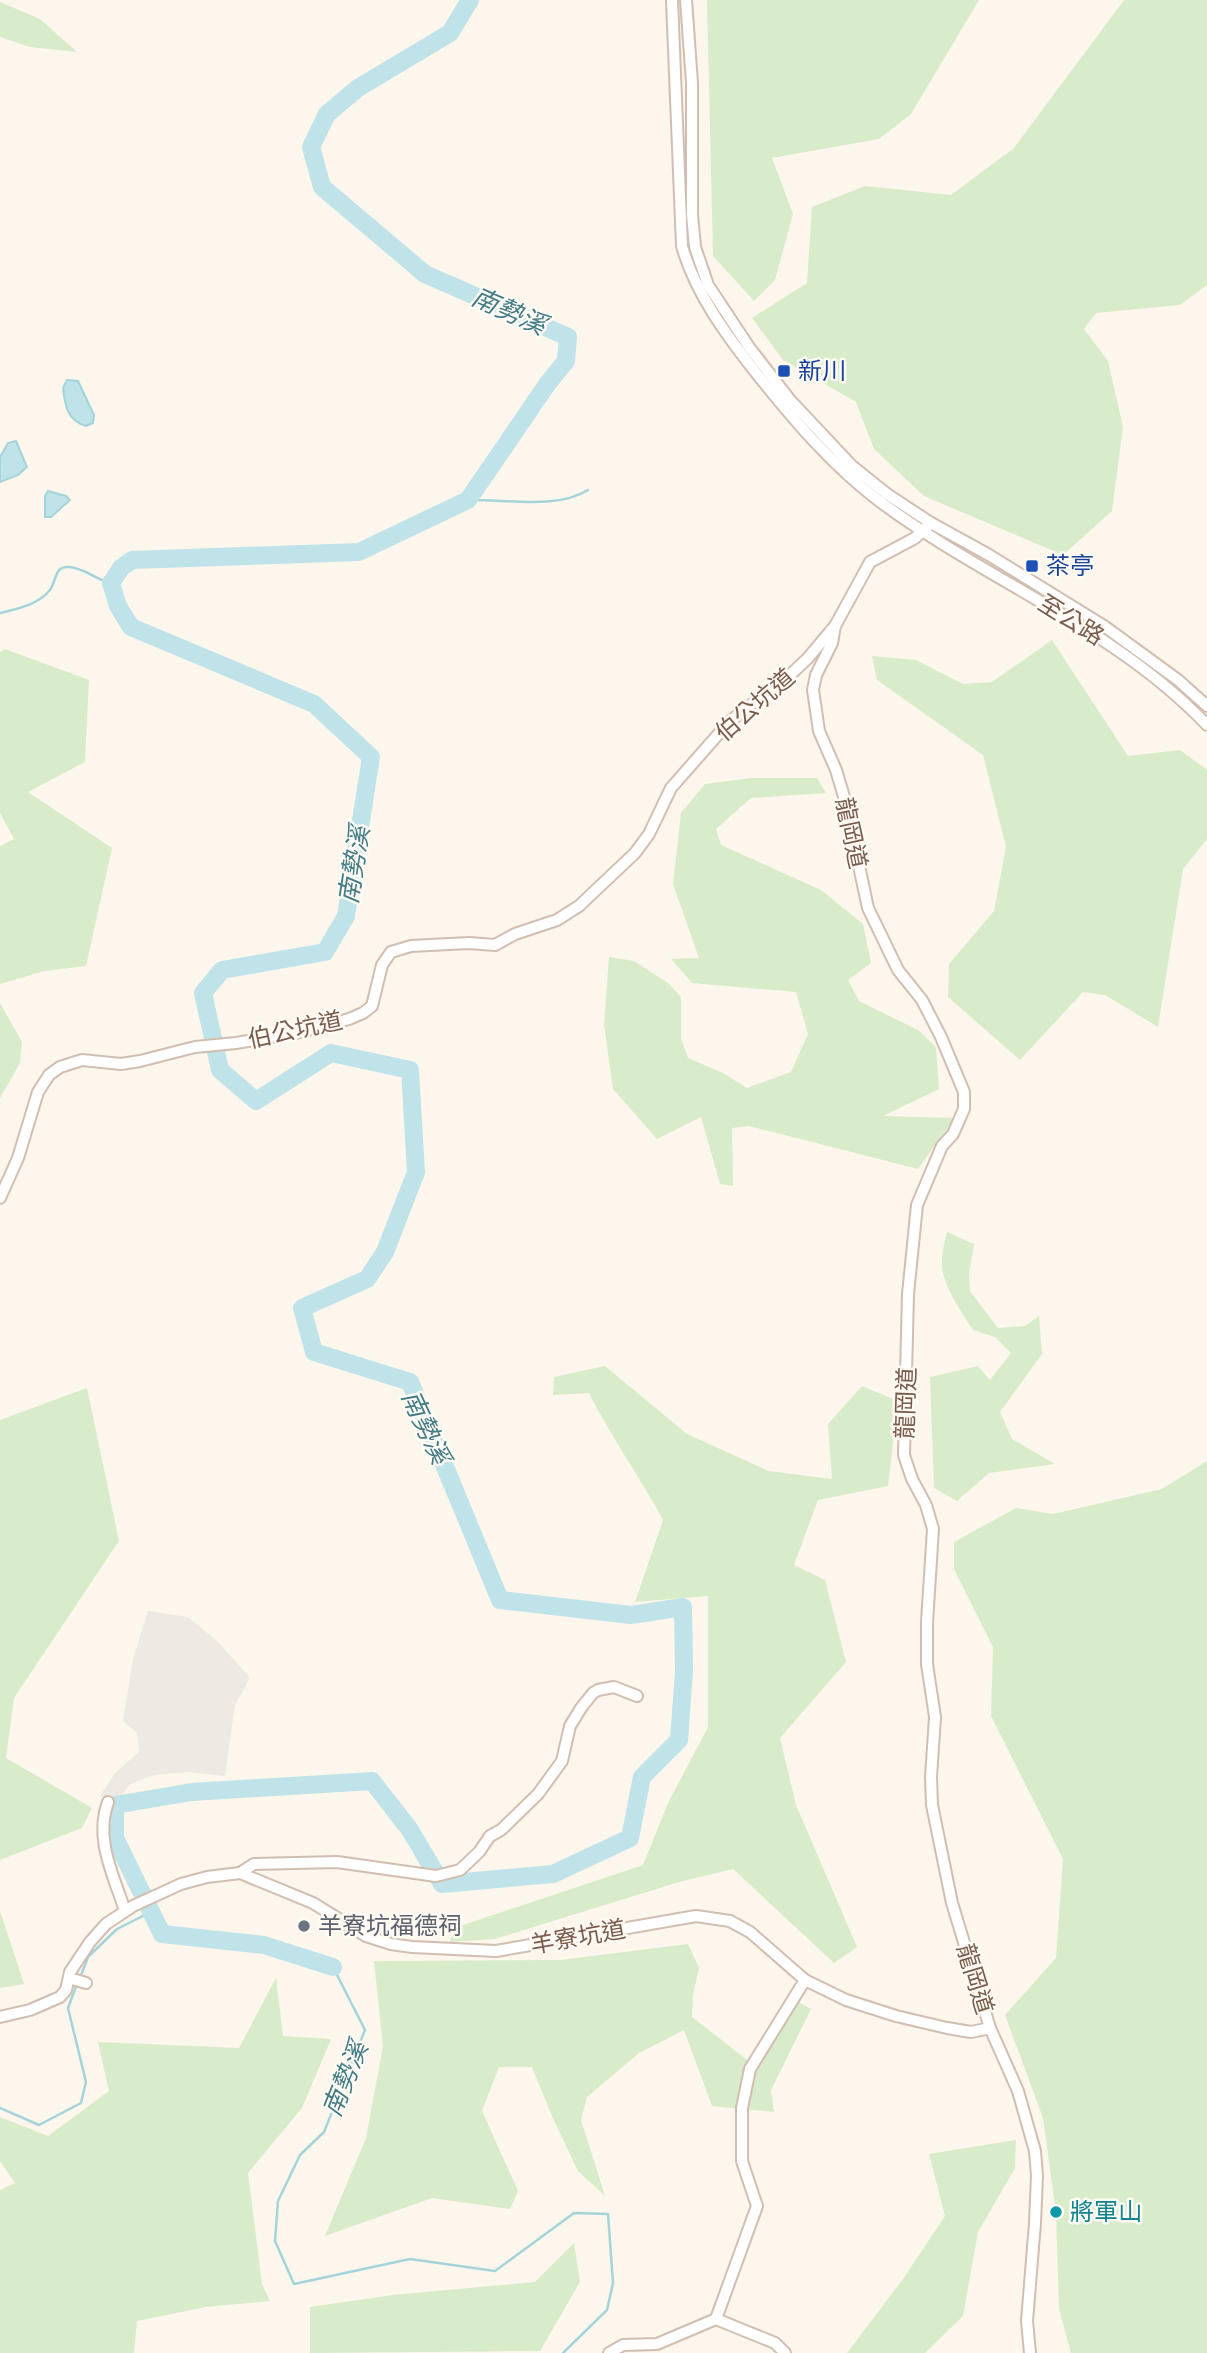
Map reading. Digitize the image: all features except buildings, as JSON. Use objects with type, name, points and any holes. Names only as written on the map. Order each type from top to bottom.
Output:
[{"type":"street","points":[[672,0],[682,246],[689,269],[740,353],[802,430],[846,474],[927,527]]},
{"type":"street","points":[[686,0],[692,83],[692,215],[695,247],[708,285],[749,347],[820,434],[852,466],[927,527]]},
{"type":"street","name":"龍岡道","points":[[927,527],[915,538],[870,562],[835,626],[832,643],[816,675],[813,699],[819,731],[836,770],[845,800],[868,908],[898,970],[922,1000],[964,1092],[964,1109],[953,1135],[942,1146],[917,1205],[908,1294],[904,1455],[912,1479],[926,1505],[933,1529],[927,1632],[927,1664],[935,1717],[932,1805],[952,1903],[990,2028],[1018,2091],[1035,2151],[1035,2223],[1027,2321],[1030,2353]]},
{"type":"street","name":"至公路","points":[[927,527],[1101,631],[1197,696],[1207,706]]},
{"type":"street","name":"伯公坑道","points":[[0,1198],[19,1158],[38,1093],[48,1075],[60,1067],[82,1060],[121,1064],[195,1047],[296,1033],[363,1013],[372,1006],[382,965],[391,952],[411,946],[470,943],[495,945],[515,934],[558,920],[579,906],[635,853],[649,834],[671,788],[729,722],[790,675],[835,626]]},
{"type":"street","name":"至公路","points":[[1101,631],[1188,705],[1207,725]]},
{"type":"street","points":[[1188,705],[1197,696]]},
{"type":"street","points":[[240,1873],[254,1864],[337,1862],[436,1876],[460,1870],[479,1852],[490,1836],[501,1830],[538,1794],[562,1761],[570,1726],[593,1693],[614,1687],[637,1696]]},
{"type":"street","points":[[0,2017],[30,2010],[60,1997],[66,1990],[78,1957],[107,1924],[129,1909],[103,1843],[102,1816],[108,1802]]},
{"type":"street","name":"羊寮坑道","points":[[129,1909],[181,1884],[207,1877],[240,1873],[313,1903],[366,1936],[412,1947],[496,1951],[696,1916],[711,1917],[730,1921],[750,1932],[805,1980],[846,2000],[896,2016],[971,2032],[990,2028]]},
{"type":"street","points":[[69,1978],[86,1983]]},
{"type":"street","points":[[716,2319],[757,2206],[742,2161],[742,2108],[750,2069],[805,1980]]},
{"type":"street","points":[[609,2353],[623,2345],[657,2344],[716,2319],[775,2343],[785,2353]]},
{"type":"shaded area","points":[[148,1611],[188,1617],[217,1641],[250,1678],[235,1705],[225,1776],[188,1772],[154,1775],[130,1784],[117,1802],[100,1796],[116,1772],[139,1752],[137,1733],[123,1721],[133,1659]]},
{"type":"green space","points":[[707,0],[979,0],[911,114],[879,139],[772,158],[793,214],[775,280],[754,301],[713,256]]},
{"type":"green space","points":[[1124,0],[1207,0],[1207,285],[1180,305],[1096,313],[1084,329],[1108,361],[1123,427],[1112,511],[1063,555],[924,496],[874,449],[856,402],[783,360],[752,318],[807,283],[812,207],[865,186],[951,195],[1014,148]]},
{"type":"green space","points":[[0,2],[40,19],[77,52],[30,47],[0,37]]},
{"type":"green space","points":[[1052,640],[1128,756],[1180,750],[1207,770],[1207,839],[1183,869],[1158,1027],[1105,995],[1083,992],[1020,1060],[948,997],[949,964],[994,911],[1006,847],[983,755],[877,680],[872,656],[916,660],[963,684],[992,682]]},
{"type":"green space","points":[[5,649],[89,680],[85,762],[28,792],[112,848],[86,966],[44,971],[0,984],[0,846],[14,839],[0,813],[0,652]]},
{"type":"green space","points":[[751,778],[817,778],[826,793],[751,798],[716,829],[721,845],[821,890],[863,924],[871,963],[848,980],[859,1001],[918,1030],[936,1047],[939,1089],[883,1116],[955,1118],[918,1169],[749,1126],[732,1128],[733,1186],[720,1184],[701,1117],[657,1139],[613,1089],[604,1025],[609,957],[634,961],[668,983],[681,997],[681,1038],[688,1058],[723,1073],[747,1088],[791,1072],[808,1034],[796,992],[692,983],[671,959],[699,958],[673,884],[681,813],[705,784]]},
{"type":"green space","points":[[0,1003],[22,1042],[20,1063],[0,1098]]},
{"type":"green space","points":[[947,1232],[974,1244],[969,1273],[970,1291],[998,1328],[1025,1326],[1039,1316],[1042,1354],[1000,1412],[1012,1439],[1055,1464],[989,1473],[957,1501],[934,1488],[930,1377],[978,1366],[990,1380],[1011,1353],[995,1337],[973,1330],[953,1298],[945,1281],[942,1265]]},
{"type":"green space","points":[[605,1366],[687,1434],[769,1471],[832,1479],[828,1424],[862,1386],[898,1401],[888,1486],[818,1500],[794,1565],[825,1580],[846,1662],[780,1738],[796,1805],[857,1947],[834,1963],[733,1869],[679,1882],[495,1939],[449,1942],[457,1927],[643,1865],[668,1803],[708,1727],[708,1596],[635,1602],[663,1520],[589,1393],[553,1395],[554,1377]]},
{"type":"green space","points":[[87,1388],[119,1541],[14,1698],[6,1758],[92,1808],[82,1828],[0,1860],[0,1420]]},
{"type":"green space","points":[[1207,1461],[1207,2353],[1071,2353],[1059,2309],[1056,2213],[1043,2118],[1005,2015],[1056,1958],[1063,1859],[991,1716],[993,1647],[954,1569],[954,1542],[1016,1508],[1053,1514],[1162,1489]]},
{"type":"green space","points":[[0,1911],[24,1984],[0,1988]]},
{"type":"green space","points":[[688,1944],[699,1968],[693,1995],[692,2017],[751,2063],[793,1999],[811,2009],[771,2090],[774,2112],[712,2106],[684,2030],[639,2053],[587,2097],[581,2120],[605,2196],[578,2171],[532,2067],[499,2067],[482,2111],[518,2191],[510,2209],[432,2198],[325,2236],[366,2138],[383,2046],[374,1961],[560,1960]]},
{"type":"green space","points":[[276,1978],[283,2036],[331,2039],[302,2108],[248,2173],[262,2284],[270,2301],[206,2307],[137,2321],[134,2353],[0,2353],[0,2190],[15,2183],[0,2161],[0,2117],[48,2136],[109,2091],[98,2042],[239,2048]]},
{"type":"green space","points":[[1016,2140],[1015,2168],[978,2232],[963,2316],[925,2353],[847,2353],[903,2279],[945,2216],[929,2154]]},
{"type":"green space","points":[[574,2243],[580,2282],[540,2351],[310,2353],[310,2307],[392,2295],[535,2282]]},
{"type":"water","points":[[67,380],[78,381],[94,415],[93,423],[86,426],[68,412],[63,388]]},
{"type":"water","points":[[16,441],[27,467],[18,475],[0,482],[0,457],[8,443]]},
{"type":"water","points":[[48,491],[66,496],[70,500],[51,517],[45,517],[45,496]]},
{"type":"waterway","name":"南勢溪","points":[[333,1967],[264,1945],[162,1934],[115,1838],[115,1805],[192,1792],[372,1781],[410,1830],[442,1884],[553,1874],[630,1838],[642,1777],[679,1740],[684,1671],[683,1607],[631,1615],[500,1600],[410,1382],[314,1352],[302,1308],[367,1279],[385,1252],[416,1172],[410,1070],[331,1053],[256,1101],[220,1070],[203,993],[222,970],[325,952],[346,916],[371,757],[314,704],[131,627],[118,606],[111,583],[121,568],[132,560],[359,552],[468,500],[566,361],[568,337],[425,274],[322,187],[311,147],[327,114],[358,88],[450,33],[470,0]]},
{"type":"waterway","points":[[468,500],[546,502],[561,500],[588,490]]},
{"type":"waterway","points":[[0,613],[27,606],[40,599],[50,590],[58,571],[64,567],[80,570],[111,583]]},
{"type":"waterway","points":[[80,1978],[88,1957],[117,1929],[151,1912]]},
{"type":"waterway","name":"南勢溪","points":[[333,1967],[365,2030],[324,2132],[300,2155],[278,2201],[275,2241],[294,2284],[410,2259],[495,2271],[574,2213],[608,2214],[613,2283],[607,2310],[563,2353]]},
{"type":"waterway","points":[[0,2108],[39,2125],[81,2103],[86,2082],[68,2008],[77,1984]]},
{"type":"place","name":"新川","points":[[784,371]]},
{"type":"place","name":"茶亭","points":[[1032,566]]},
{"type":"place","name":"羊寮坑福德祠","points":[[304,1926]]},
{"type":"place","name":"將軍山","points":[[1056,2212]]}]
